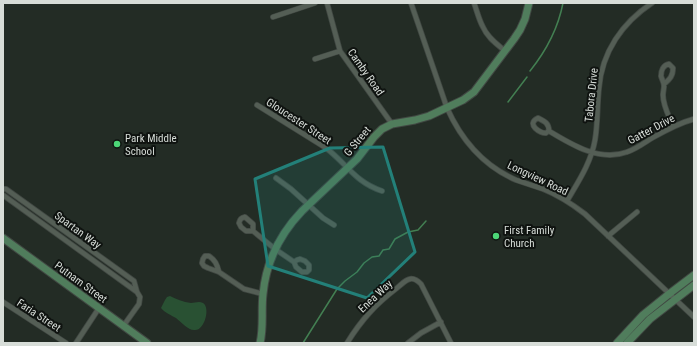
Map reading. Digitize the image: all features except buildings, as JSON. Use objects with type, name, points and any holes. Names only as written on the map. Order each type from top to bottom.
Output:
[{"type":"street","points":[[273,17],[314,3]]},
{"type":"street","name":"Camby Road","points":[[327,3],[340,51],[392,124]]},
{"type":"street","name":"Longview Road","points":[[411,3],[447,108],[462,135],[474,150],[486,161],[512,178],[543,189],[566,201],[585,214],[694,317]]},
{"type":"street","points":[[474,3],[483,28],[487,34],[505,51]]},
{"type":"street","name":"G Street","points":[[260,343],[263,294],[268,269],[275,250],[297,216],[347,169],[377,134],[385,127],[392,124],[415,120],[447,108],[463,100],[474,92],[520,30],[525,19],[529,3]]},
{"type":"street","name":"Tabora Drive","points":[[566,201],[582,174],[592,152],[596,135],[601,71],[607,55],[614,40],[624,27],[638,13],[652,3]]},
{"type":"street","points":[[315,59],[340,51]]},
{"type":"street","points":[[664,84],[664,102],[666,111],[673,126]]},
{"type":"street","name":"Gloucester Street","points":[[257,105],[326,148],[347,169],[367,185],[382,191]]},
{"type":"street","name":"Gatter Drive","points":[[549,131],[592,152],[607,155],[634,149],[673,126],[694,119]]},
{"type":"street","points":[[276,178],[309,204],[323,218],[334,225]]},
{"type":"street","name":"Spartan Way","points":[[3,189],[6,189],[134,281],[137,292]]},
{"type":"street","name":"Spartan Way","points":[[3,194],[137,292]]},
{"type":"street","points":[[608,236],[637,212]]},
{"type":"street","points":[[253,231],[275,250],[294,262]]},
{"type":"street","name":"Putnam Street","points":[[3,238],[147,343]]},
{"type":"street","points":[[219,272],[244,289],[263,294]]},
{"type":"street","points":[[617,343],[643,315],[694,275]]},
{"type":"street","name":"Enea Way","points":[[347,343],[371,310],[408,280],[414,279],[419,282],[441,322]]},
{"type":"street","points":[[627,343],[650,319],[694,284]]},
{"type":"street","points":[[124,325],[139,304],[140,297],[137,292]]},
{"type":"street","name":"Faria Street","points":[[3,302],[66,343]]},
{"type":"street","points":[[76,343],[99,308]]},
{"type":"street","points":[[408,343],[421,333],[441,322],[451,343]]},
{"type":"highlighted area","points":[[383,147],[415,252],[367,298],[268,266],[255,179],[330,148]]},
{"type":"green space","points":[[170,296],[188,303],[203,303],[206,314],[203,324],[198,330],[189,329],[161,308],[167,297]]},
{"type":"waterway","points":[[530,71],[541,56],[555,31],[563,3]]},
{"type":"waterway","points":[[508,102],[527,77]]},
{"type":"waterway","points":[[303,343],[337,289],[345,281],[357,272],[364,263],[372,257],[379,256],[383,250],[389,249],[395,239],[408,232],[418,230],[426,221]]},
{"type":"place","name":"Park Middle School","points":[[117,144]]},
{"type":"place","name":"First Family Church","points":[[496,236]]}]
